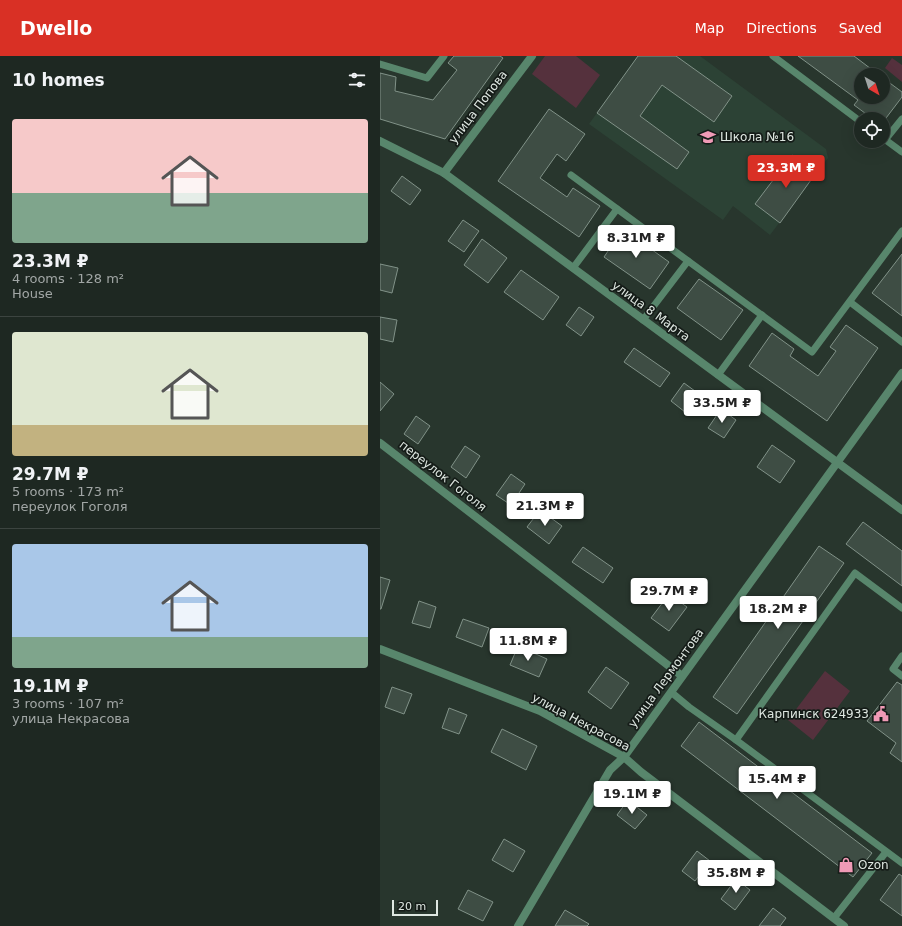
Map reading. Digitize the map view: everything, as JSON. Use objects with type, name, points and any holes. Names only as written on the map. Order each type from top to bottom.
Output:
[{"type":"street","name":"улица Попова","points":[[444,173],[530,57]]},
{"type":"street","name":"улица 8 Марта","points":[[380,141],[444,173],[902,510]]},
{"type":"street","name":"улица Лермонтова","points":[[518,926],[610,770],[624,757],[902,373]]},
{"type":"street","name":"переулок Гоголя","points":[[380,443],[682,676]]},
{"type":"street","name":"улица Некрасова","points":[[380,650],[540,711],[624,757],[641,772],[844,926]]},
{"type":"lane","points":[[380,64],[427,78],[444,56]]},
{"type":"lane","points":[[773,56],[854,117]]},
{"type":"lane","points":[[890,132],[902,118]]},
{"type":"lane","points":[[890,143],[902,152]]},
{"type":"lane","points":[[571,176],[812,352],[902,231]]},
{"type":"lane","points":[[573,268],[617,209]]},
{"type":"lane","points":[[643,320],[688,261]]},
{"type":"lane","points":[[850,302],[902,342]]},
{"type":"lane","points":[[718,375],[762,315]]},
{"type":"lane","points":[[736,740],[855,573],[902,608]]},
{"type":"lane","points":[[902,656],[893,669],[902,676]]},
{"type":"lane","points":[[671,692],[689,707],[902,863]]},
{"type":"lane","points":[[834,918],[886,852]]},
{"type":"shaded area","points":[[545,56],[576,56],[600,75],[576,108],[532,74]]},
{"type":"shaded area","name":"Школа №16","points":[[638,56],[700,56],[826,149],[828,158],[770,235],[733,206],[723,220],[589,124]]},
{"type":"shaded area","points":[[892,58],[902,65],[902,82],[890,72],[890,68],[885,68]]},
{"type":"shaded area","points":[[825,671],[850,691],[813,740],[788,720]]},
{"type":"building","points":[[454,56],[500,56],[503,58],[445,139],[380,119],[380,73],[396,77],[395,91],[433,100],[457,70],[448,63]]},
{"type":"building","points":[[638,56],[676,56],[732,96],[714,122],[662,85],[640,116],[689,152],[677,169],[597,113]]},
{"type":"building","points":[[798,56],[854,56],[870,68],[854,68],[854,97]]},
{"type":"building","points":[[890,83],[902,92],[902,97],[890,113],[864,112],[854,105],[890,104]]},
{"type":"building","points":[[549,109],[585,134],[566,161],[557,154],[540,178],[567,197],[573,188],[600,206],[579,237],[498,181]]},
{"type":"building","points":[[792,155],[816,173],[780,223],[755,204]]},
{"type":"building","points":[[402,176],[421,190],[410,205],[391,191]]},
{"type":"building","points":[[463,220],[479,231],[464,252],[448,241]]},
{"type":"building","points":[[623,229],[669,262],[650,289],[604,257]]},
{"type":"building","points":[[482,239],[507,258],[488,283],[464,265]]},
{"type":"building","points":[[902,254],[902,316],[872,293]]},
{"type":"building","points":[[380,264],[398,268],[392,293],[380,290]]},
{"type":"building","points":[[521,270],[559,297],[543,320],[504,292]]},
{"type":"building","points":[[699,279],[743,310],[721,340],[677,308]]},
{"type":"building","points":[[579,307],[594,317],[581,336],[566,325]]},
{"type":"building","points":[[380,317],[397,320],[393,342],[380,339]]},
{"type":"building","points":[[846,325],[878,348],[827,421],[749,366],[772,333],[794,349],[790,356],[818,376],[836,351],[830,347]]},
{"type":"building","points":[[634,348],[670,373],[660,387],[624,362]]},
{"type":"building","points":[[380,382],[394,394],[380,411]]},
{"type":"building","points":[[684,383],[699,394],[685,412],[671,401]]},
{"type":"building","points":[[721,409],[736,420],[724,438],[708,428]]},
{"type":"building","points":[[416,416],[430,426],[418,444],[404,434]]},
{"type":"building","points":[[772,445],[795,461],[780,483],[757,467]]},
{"type":"building","points":[[465,446],[480,456],[466,478],[451,467]]},
{"type":"building","points":[[511,474],[525,484],[511,505],[496,495]]},
{"type":"building","points":[[540,510],[562,526],[549,544],[527,527]]},
{"type":"building","points":[[863,522],[902,551],[902,586],[846,544]]},
{"type":"building","points":[[819,546],[844,563],[737,714],[713,697]]},
{"type":"building","points":[[583,547],[613,568],[603,583],[572,562]]},
{"type":"building","points":[[380,577],[390,580],[381,609],[380,609]]},
{"type":"building","points":[[669,594],[687,607],[669,631],[651,618]]},
{"type":"building","points":[[419,601],[436,607],[430,628],[412,623]]},
{"type":"building","points":[[463,619],[489,628],[482,647],[456,637]]},
{"type":"building","points":[[518,646],[547,659],[539,677],[510,665]]},
{"type":"building","points":[[606,667],[629,683],[611,709],[588,692]]},
{"type":"building","points":[[897,682],[902,685],[902,762],[890,753],[896,743],[867,721]]},
{"type":"building","points":[[392,687],[412,694],[404,714],[385,707]]},
{"type":"building","points":[[449,708],[467,715],[459,734],[442,728]]},
{"type":"building","points":[[699,722],[872,853],[853,877],[681,746]]},
{"type":"building","points":[[502,729],[537,746],[526,770],[491,752]]},
{"type":"building","points":[[628,800],[647,815],[635,829],[617,815]]},
{"type":"building","points":[[504,839],[525,851],[513,872],[492,860]]},
{"type":"building","points":[[697,851],[710,861],[695,881],[682,871]]},
{"type":"building","points":[[899,874],[902,876],[902,916],[880,900]]},
{"type":"building","points":[[736,879],[750,890],[735,910],[721,899]]},
{"type":"building","points":[[468,890],[493,902],[483,921],[458,909]]},
{"type":"building","points":[[773,908],[786,918],[780,926],[759,926]]},
{"type":"building","points":[[565,910],[589,924],[587,926],[555,926]]},
{"type":"place","name":"Школа №16","points":[[708,137]]},
{"type":"place","name":"Карпинск 624933","points":[[881,714]]},
{"type":"place","name":"Ozon","points":[[846,865]]}]
